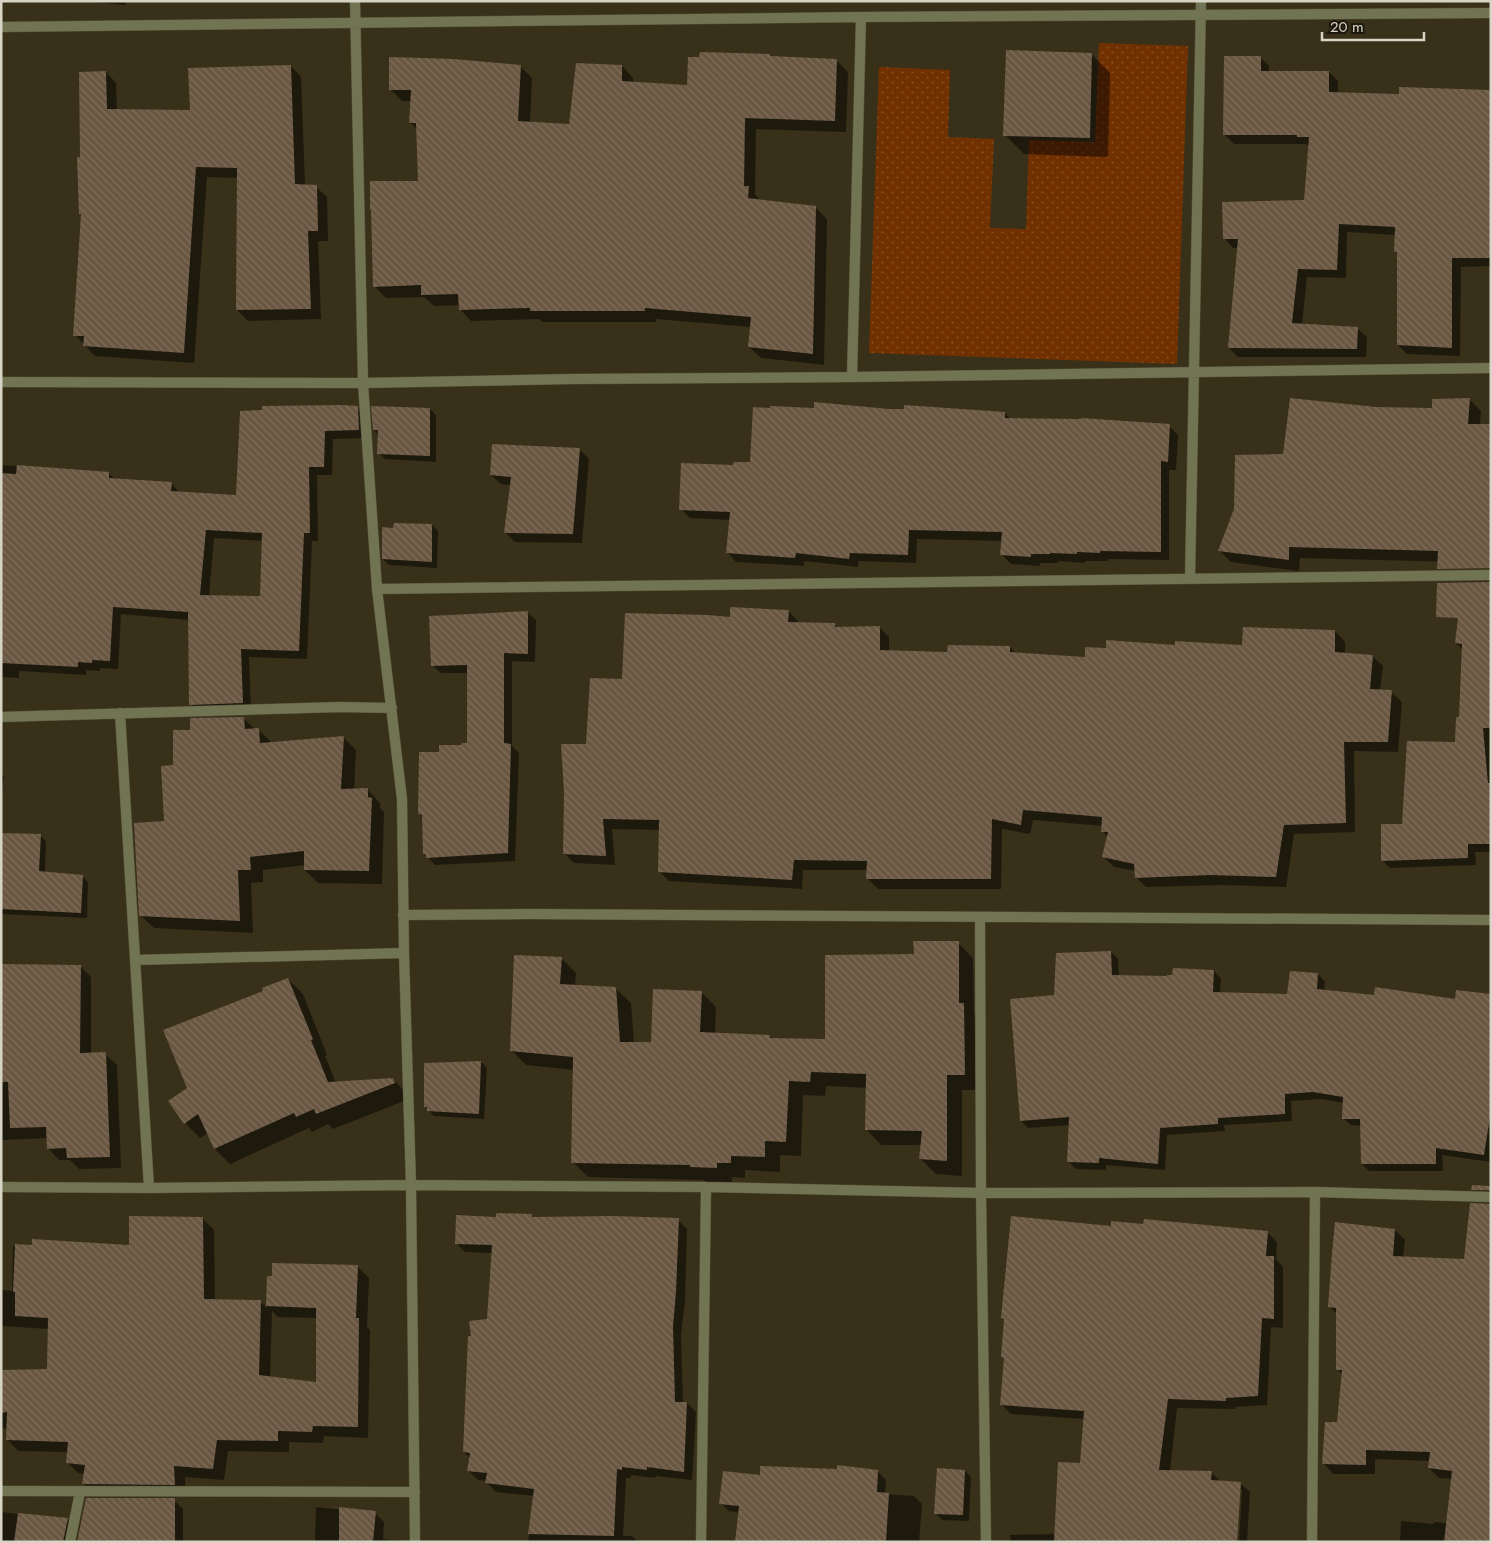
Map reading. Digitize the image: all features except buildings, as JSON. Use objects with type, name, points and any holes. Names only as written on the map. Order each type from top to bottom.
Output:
[{"type":"street","points":[[355,1],[363,383],[377,589],[402,799],[403,915],[411,1184],[415,1542]]},
{"type":"street","points":[[1190,579],[1201,1]]},
{"type":"street","points":[[1,27],[861,17],[1491,13]]},
{"type":"street","points":[[852,377],[861,17]]},
{"type":"street","points":[[1,382],[363,383],[1491,368]]},
{"type":"street","points":[[377,589],[1491,575]]},
{"type":"street","points":[[1,717],[341,707],[392,708]]},
{"type":"street","points":[[120,714],[149,1188]]},
{"type":"street","points":[[403,915],[537,914],[1491,920]]},
{"type":"street","points":[[980,917],[981,1193],[986,1542]]},
{"type":"street","points":[[134,960],[404,953]]},
{"type":"street","points":[[1,1188],[411,1184],[706,1187],[981,1193],[1315,1192],[1491,1197]]},
{"type":"street","points":[[701,1542],[706,1187]]},
{"type":"street","points":[[1312,1542],[1315,1192]]},
{"type":"street","points":[[1,1491],[415,1492]]},
{"type":"street","points":[[70,1542],[80,1492]]},
{"type":"shaded area","points":[[1099,43],[1188,46],[1177,364],[869,353],[879,67],[950,70],[948,137],[994,139],[990,228],[1026,229],[1029,140],[1095,142]]}]
